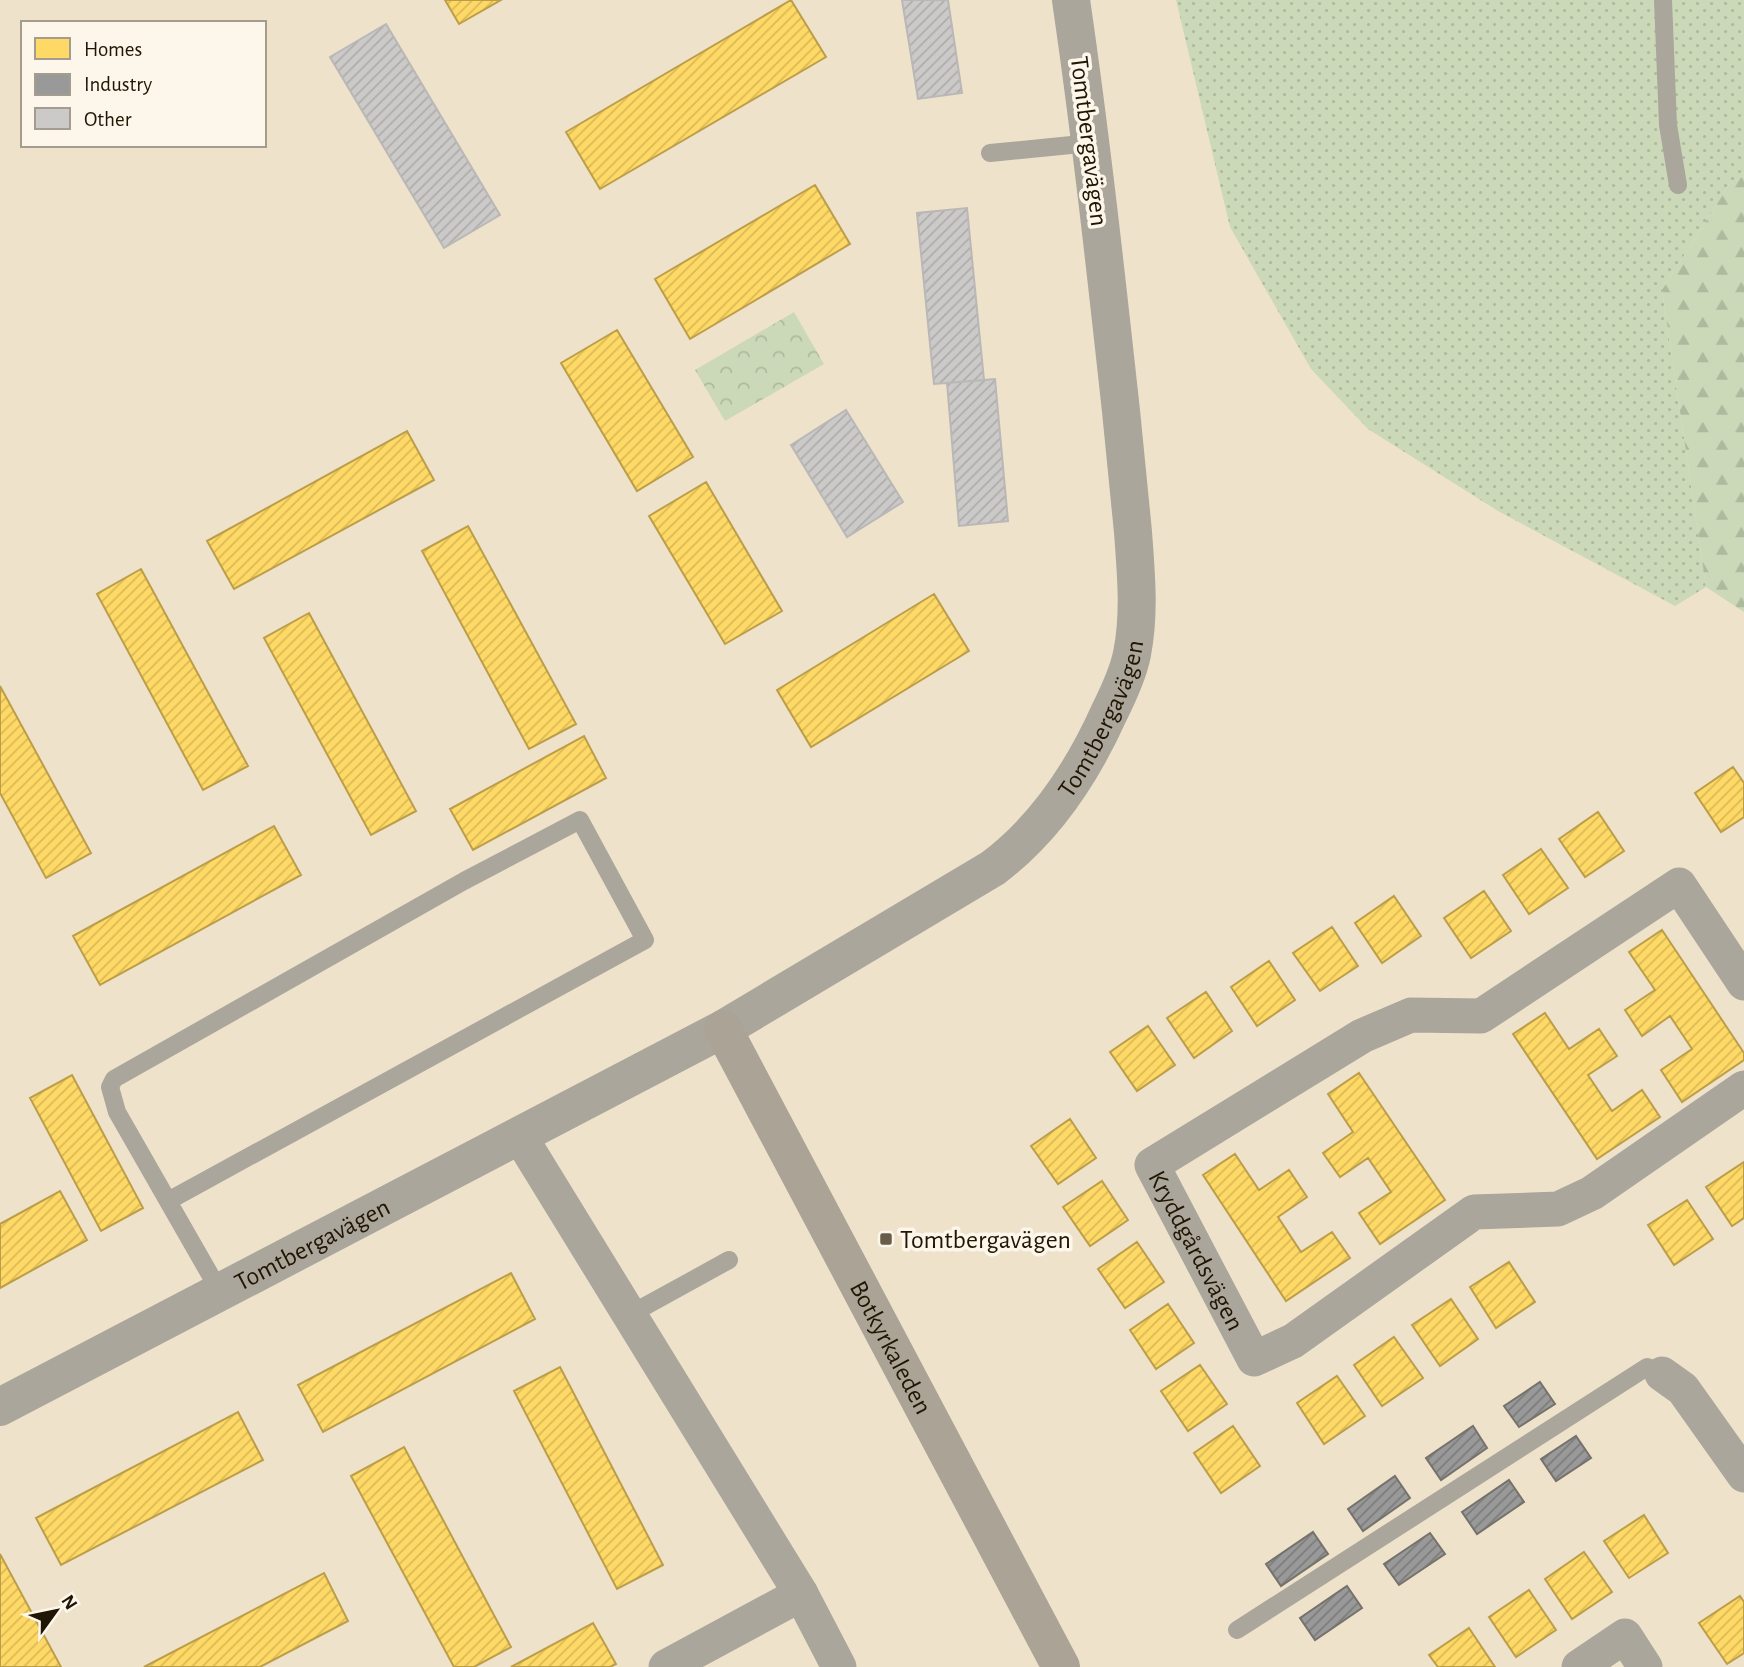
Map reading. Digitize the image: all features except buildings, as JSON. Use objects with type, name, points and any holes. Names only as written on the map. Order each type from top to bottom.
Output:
[{"type":"main road","name":"Botkyrkaleden","points":[[723,1029],[1061,1667]]},
{"type":"street","name":"Tomtbergavägen","points":[[0,1407],[723,1029],[993,868],[1013,853],[1063,797],[1091,753],[1123,682],[1132,655],[1139,604],[1129,482],[1091,143],[1071,0]]},
{"type":"street","name":"Kryddgårdsvägen","points":[[1744,983],[1679,885],[1481,1016],[1411,1015],[1362,1036],[1152,1165],[1254,1359],[1293,1341],[1474,1212],[1566,1222],[1592,1193],[1744,1088]]},
{"type":"street","points":[[519,1135],[801,1594],[839,1667]]},
{"type":"street","points":[[1662,1374],[1683,1389],[1744,1475]]},
{"type":"street","points":[[666,1667],[801,1594]]},
{"type":"street","points":[[1579,1667],[1625,1636],[1645,1667]]},
{"type":"lane","points":[[1663,0],[1668,125],[1678,185]]},
{"type":"lane","points":[[990,153],[1091,143]]},
{"type":"lane","points":[[168,1200],[645,940],[580,820],[464,881],[114,1079],[110,1087],[117,1112],[220,1292]]},
{"type":"lane","points":[[629,1315],[729,1260]]},
{"type":"lane","points":[[1237,1630],[1647,1367],[1662,1374]]},
{"type":"green space","points":[[1176,0],[1744,0],[1744,176],[1731,182],[1662,290],[1706,587],[1675,606],[1498,511],[1368,429],[1311,369],[1230,227]]},
{"type":"green space","points":[[1744,176],[1744,612],[1706,587],[1662,290],[1731,182]]},
{"type":"green space","points":[[794,312],[824,364],[725,421],[695,370]]},
{"type":"place","name":"Tomtbergavägen","points":[[886,1239]]}]
